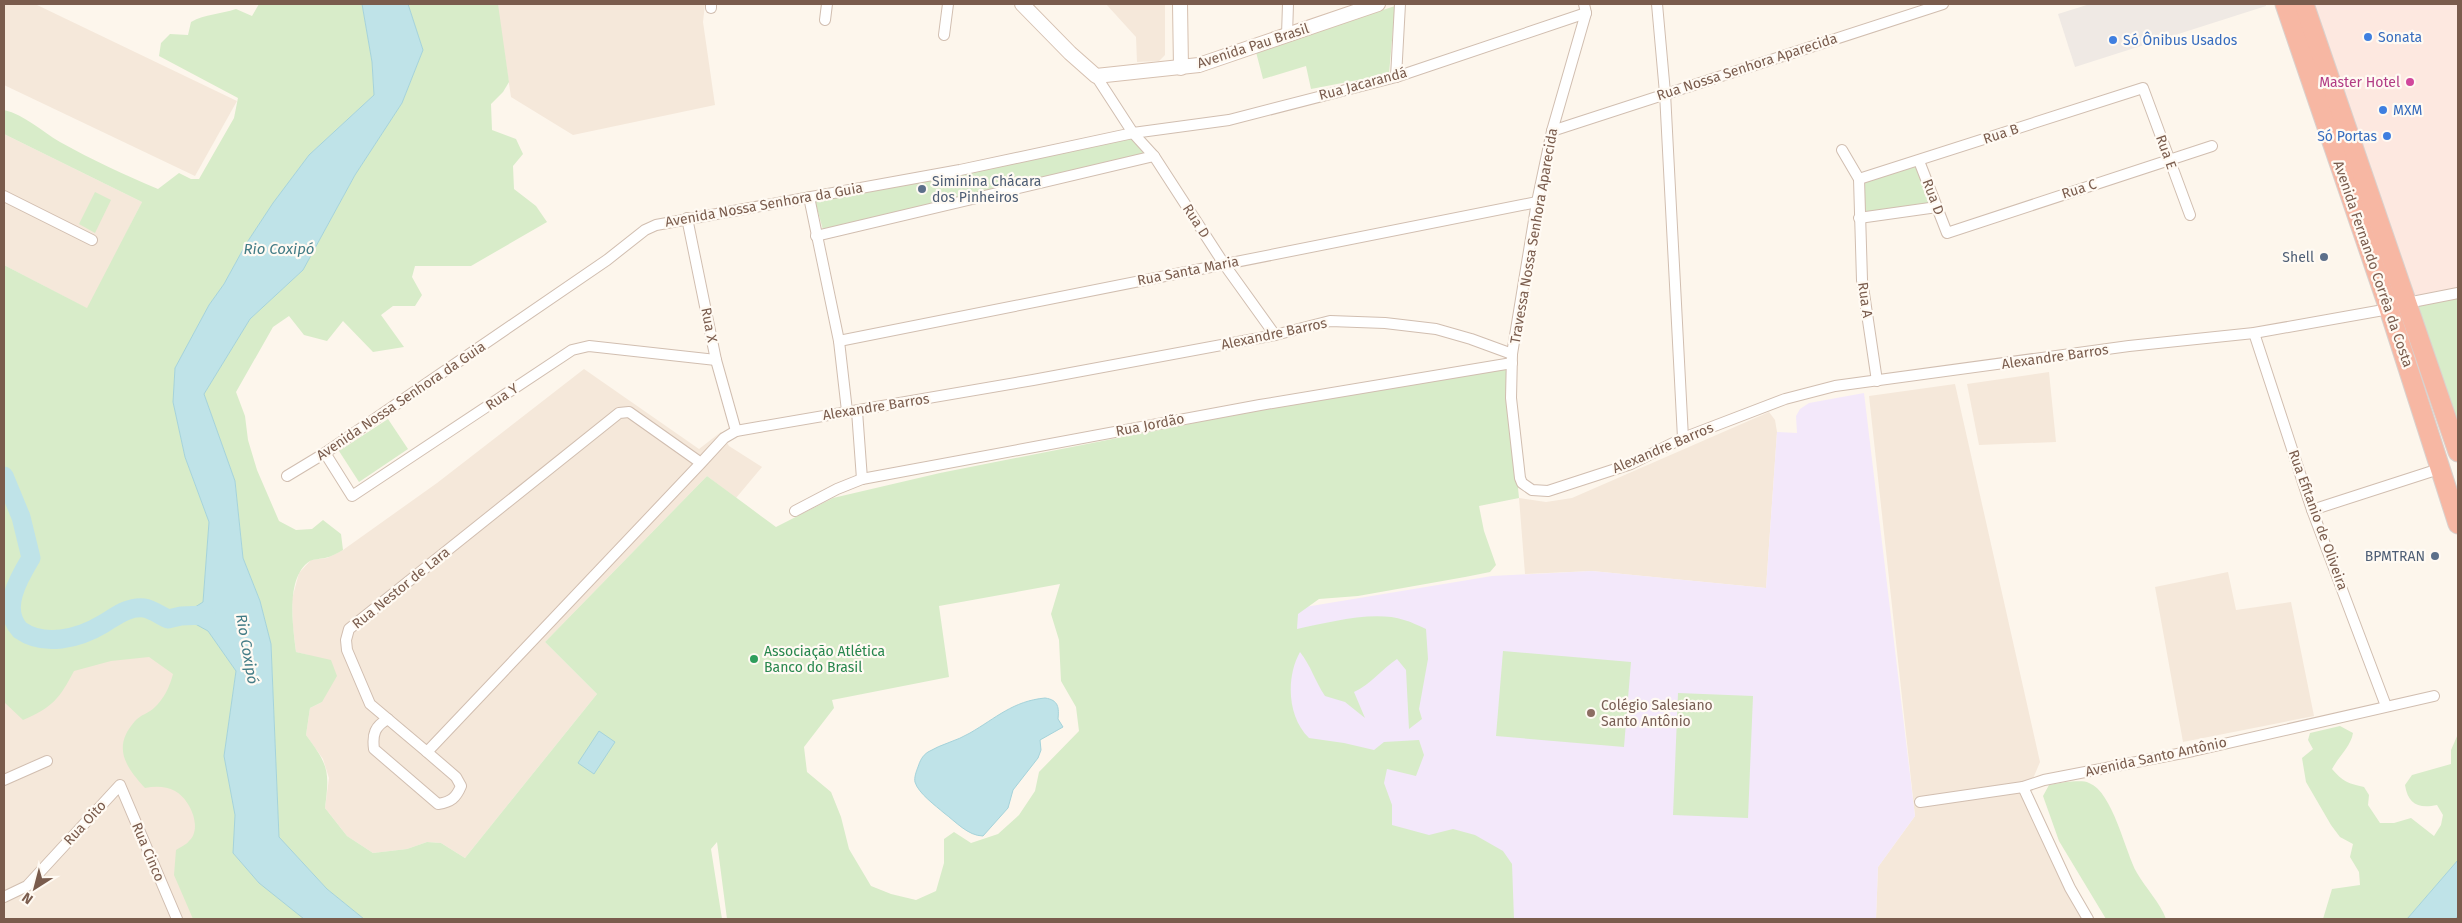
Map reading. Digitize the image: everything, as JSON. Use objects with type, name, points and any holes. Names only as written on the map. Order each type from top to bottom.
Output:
[{"type":"highway","name":"Avenida Fernando Corrêa da Costa","points":[[2285,4],[2398,306],[2458,449]]},
{"type":"highway","name":"Avenida Fernando Corrêa da Costa","points":[[2304,4],[2398,306],[2458,524]]},
{"type":"street","points":[[825,20],[828,4]]},
{"type":"street","points":[[944,35],[948,4]]},
{"type":"street","points":[[1022,4],[1070,54],[1096,76]]},
{"type":"street","points":[[1180,4],[1181,68]]},
{"type":"street","points":[[1287,35],[1288,4]]},
{"type":"street","name":"Avenida Pau Brasil","points":[[1096,76],[1181,68],[1220,59],[1378,4]]},
{"type":"street","points":[[1396,77],[1400,4]]},
{"type":"street","points":[[1657,4],[1665,93],[1683,438]]},
{"type":"street","name":"Rua Nossa Senhora Aparecida","points":[[1552,131],[1943,4]]},
{"type":"street","name":"Rua Jacarandá","points":[[1133,133],[1229,120],[1396,77],[1585,8]]},
{"type":"street","name":"Travessa Nossa Senhora Aparecida","points":[[1512,358],[1537,202],[1552,131],[1585,8]]},
{"type":"street","name":"Rua D","points":[[1096,76],[1133,133],[1154,156],[1224,264],[1275,335]]},
{"type":"street","name":"Rua E","points":[[2143,88],[2190,215]]},
{"type":"street","name":"Rua B","points":[[1859,179],[2143,88]]},
{"type":"street","name":"Avenida Nossa Senhora da Guia","points":[[287,476],[325,453],[608,260],[645,230],[687,218],[960,170],[1133,133]]},
{"type":"street","name":"Rua C","points":[[1946,233],[2212,146]]},
{"type":"street","name":"Rua A","points":[[1842,150],[1859,179],[1862,280],[1877,381]]},
{"type":"street","points":[[816,236],[1154,156]]},
{"type":"street","name":"Rua D","points":[[1919,161],[1946,233]]},
{"type":"street","points":[[4,196],[92,240]]},
{"type":"street","points":[[809,197],[839,341],[862,479]]},
{"type":"street","name":"Rua Santa Maria","points":[[839,341],[1537,202]]},
{"type":"street","points":[[1860,218],[1937,207]]},
{"type":"street","name":"Rua X","points":[[687,218],[716,360],[736,431]]},
{"type":"street","name":"Alexandre Barros","points":[[736,431],[1275,335],[1330,321],[1385,323],[1436,329],[1471,338],[1512,358],[1511,398],[1520,478],[1522,483],[1532,490],[1548,491],[1631,464],[1683,438],[1810,391],[2129,346],[2254,333],[2458,293]]},
{"type":"street","name":"Rua Efitanio de Oliveira","points":[[2254,333],[2312,510],[2386,706]]},
{"type":"street","name":"Rua Y","points":[[325,453],[352,496],[572,350],[589,346],[716,360]]},
{"type":"street","name":"Rua Jordão","points":[[795,511],[836,489],[862,479],[1512,358]]},
{"type":"street","name":"Rua Nestor de Lara","points":[[388,719],[378,725],[374,731],[374,749],[438,804],[449,802],[457,796],[461,786],[456,777],[427,752],[388,719],[370,704],[347,650],[349,629],[619,413],[629,412],[701,463]]},
{"type":"street","points":[[427,752],[724,438],[736,431]]},
{"type":"street","points":[[2312,510],[2442,468]]},
{"type":"street","name":"Avenida Santo Antônio","points":[[1920,802],[2023,787],[2044,780],[2193,751],[2434,696]]},
{"type":"street","points":[[4,780],[47,761]]},
{"type":"street","name":"Rua Oito","points":[[4,897],[27,886],[120,785]]},
{"type":"street","name":"Rua Cinco","points":[[120,785],[177,919]]},
{"type":"street","points":[[2023,787],[2062,870],[2088,919]]},
{"type":"shaded area","points":[[4,4],[35,4],[237,101],[195,176],[4,85]]},
{"type":"shaded area","points":[[497,4],[705,4],[703,22],[715,105],[573,135],[511,97]]},
{"type":"shaded area","points":[[1106,4],[1165,4],[1165,55],[1159,61],[1137,62],[1136,37]]},
{"type":"shaded area","name":"Só Ônibus Usados","points":[[2090,4],[2266,4],[2266,6],[2075,67],[2058,14]]},
{"type":"shaded area","points":[[2311,4],[2458,4],[2458,289],[2413,298]]},
{"type":"shaded area","points":[[4,134],[142,202],[88,309],[4,265]]},
{"type":"shaded area","points":[[584,369],[699,449],[721,432],[729,446],[762,467],[736,498],[707,476],[545,642],[597,694],[465,858],[441,843],[427,842],[407,849],[373,853],[347,836],[325,808],[329,778],[323,759],[306,735],[310,708],[322,702],[308,655],[296,652],[293,627],[292,599],[299,573],[311,560],[327,558],[343,550],[437,483]]},
{"type":"shaded area","points":[[2049,372],[2056,442],[1979,445],[1967,384]]},
{"type":"shaded area","points":[[1955,384],[2040,762],[2024,800],[2086,919],[1876,919],[1878,867],[1915,816],[1869,396]]},
{"type":"shaded area","name":"Colégio Salesiano Santo Antônio","points":[[1864,393],[1915,816],[1878,867],[1876,919],[1266,919],[1287,610],[1492,576],[1592,571],[1766,588],[1777,432],[1797,433],[1796,416],[1800,409],[1809,403]]},
{"type":"shaded area","points":[[1769,412],[1775,420],[1777,432],[1766,588],[1592,571],[1525,574],[1519,498],[1546,502],[1572,498]]},
{"type":"shaded area","points":[[4,476],[134,609],[337,919],[4,919]]},
{"type":"shaded area","points":[[2228,572],[2236,610],[2291,602],[2314,716],[2183,742],[2155,587]]},
{"type":"green space","points":[[259,4],[362,4],[372,62],[374,95],[309,155],[273,203],[246,244],[224,284],[209,305],[175,368],[173,402],[185,457],[209,522],[203,603],[182,616],[208,631],[236,671],[224,756],[235,815],[233,853],[259,883],[304,919],[193,919],[174,875],[176,850],[188,842],[195,829],[193,814],[185,800],[175,791],[160,787],[145,788],[127,764],[123,748],[128,730],[137,719],[152,710],[161,701],[173,674],[149,657],[111,661],[74,671],[54,701],[33,716],[23,720],[4,702],[4,265],[87,308],[142,202],[4,134],[4,110],[26,119],[60,142],[84,155],[158,189],[179,173],[191,179],[199,179],[234,118],[238,98],[159,56],[161,43],[170,34],[188,35],[191,22],[196,19],[236,9],[252,16]]},
{"type":"green space","points":[[408,4],[498,4],[509,82],[503,92],[491,104],[492,130],[516,139],[523,154],[513,166],[514,189],[536,206],[547,222],[471,266],[415,266],[412,277],[422,295],[415,306],[393,306],[381,315],[404,347],[373,352],[343,321],[327,341],[304,335],[289,316],[273,327],[236,392],[245,416],[248,440],[257,470],[279,521],[296,530],[312,529],[323,520],[341,534],[343,550],[330,557],[310,561],[302,568],[297,578],[292,603],[296,652],[331,660],[337,676],[322,702],[310,708],[306,735],[326,768],[325,808],[347,836],[373,853],[407,849],[427,842],[441,843],[465,858],[597,694],[545,642],[707,476],[776,527],[833,498],[940,473],[1305,401],[1506,367],[1519,498],[1479,506],[1484,531],[1496,565],[1490,572],[1465,577],[1358,596],[1319,599],[1298,614],[1297,629],[1350,618],[1379,616],[1404,620],[1426,629],[1428,659],[1419,709],[1422,719],[1409,729],[1406,670],[1397,659],[1366,685],[1354,692],[1365,718],[1345,702],[1325,696],[1300,652],[1292,673],[1291,696],[1296,719],[1309,738],[1374,750],[1384,742],[1419,740],[1424,755],[1416,776],[1387,769],[1384,783],[1392,805],[1392,825],[1429,835],[1453,829],[1475,835],[1503,851],[1512,864],[1514,919],[727,919],[717,842],[711,849],[722,919],[364,919],[327,889],[279,837],[271,644],[260,601],[243,558],[235,481],[204,394],[250,319],[303,270],[355,175],[402,103],[423,50]],"holes":[[[1060,584],[1051,614],[1059,640],[1061,681],[1076,707],[1079,731],[1039,772],[1035,791],[1019,815],[998,834],[971,843],[954,832],[944,839],[944,863],[936,891],[916,900],[891,894],[871,886],[849,849],[841,817],[831,792],[807,772],[804,747],[834,708],[832,700],[949,677],[939,606]]]},
{"type":"green space","points":[[1395,6],[1389,74],[1311,89],[1306,66],[1263,79],[1256,52]]},
{"type":"green space","points":[[1132,137],[1146,153],[823,230],[815,201]]},
{"type":"green space","points":[[1918,166],[1933,205],[1863,215],[1861,181]]},
{"type":"green space","points":[[95,192],[111,200],[95,233],[79,224]]},
{"type":"green space","points":[[2458,297],[2458,431],[2416,306]]},
{"type":"green space","points":[[388,419],[408,449],[359,482],[339,451]]},
{"type":"green space","points":[[1503,651],[1631,662],[1624,747],[1496,736]]},
{"type":"green space","points":[[1678,693],[1753,696],[1748,818],[1673,815]]},
{"type":"green space","points":[[2340,726],[2353,733],[2347,747],[2332,769],[2346,781],[2364,787],[2369,795],[2368,805],[2380,823],[2394,823],[2411,818],[2434,836],[2441,825],[2443,815],[2437,805],[2424,806],[2411,801],[2405,785],[2412,775],[2451,764],[2451,750],[2458,734],[2458,860],[2407,919],[2323,919],[2332,889],[2360,885],[2359,872],[2350,857],[2353,844],[2340,837],[2306,782],[2302,758],[2313,749],[2308,740],[2310,733]]},
{"type":"green space","points":[[2066,782],[2087,782],[2105,798],[2118,824],[2137,873],[2166,919],[2106,919],[2059,841],[2043,796],[2049,785]]},
{"type":"water","name":"Rio Coxipó","points":[[362,4],[408,4],[423,50],[402,103],[355,175],[303,270],[250,319],[204,394],[235,481],[243,558],[260,601],[271,644],[279,837],[327,889],[364,919],[304,919],[259,883],[233,853],[235,815],[224,756],[236,671],[208,631],[181,616],[203,602],[209,522],[185,457],[173,402],[175,368],[209,305],[224,284],[246,244],[273,203],[309,155],[374,95],[372,62]]},
{"type":"water","points":[[1045,698],[1056,703],[1058,719],[1063,727],[1040,740],[1041,750],[1038,758],[1013,790],[1008,808],[983,836],[972,834],[923,795],[915,782],[915,775],[924,755],[965,736],[1014,706]]},
{"type":"water","points":[[599,731],[615,742],[594,774],[578,763]]},
{"type":"water","points":[[2458,860],[2458,916],[2455,919],[2407,919]]},
{"type":"waterway","points":[[4,476],[21,517],[31,558],[13,594],[12,613],[14,622],[20,630],[29,635],[50,640],[72,637],[83,634],[127,610],[138,608],[150,610],[168,619],[181,616],[206,615]]},
{"type":"place","name":"Sonata","points":[[2368,37]]},
{"type":"place","name":"Só Ônibus Usados","points":[[2113,40]]},
{"type":"place","name":"Master Hotel","points":[[2410,82]]},
{"type":"place","name":"MXM","points":[[2383,110]]},
{"type":"place","name":"Só Portas","points":[[2387,136]]},
{"type":"place","name":"Siminina Chácara dos Pinheiros","points":[[922,189]]},
{"type":"place","name":"Shell","points":[[2324,257]]},
{"type":"place","name":"BPMTRAN","points":[[2435,556]]},
{"type":"place","name":"Associação Atlética Banco do Brasil","points":[[754,659]]},
{"type":"place","name":"Colégio Salesiano Santo Antônio","points":[[1591,713]]}]
